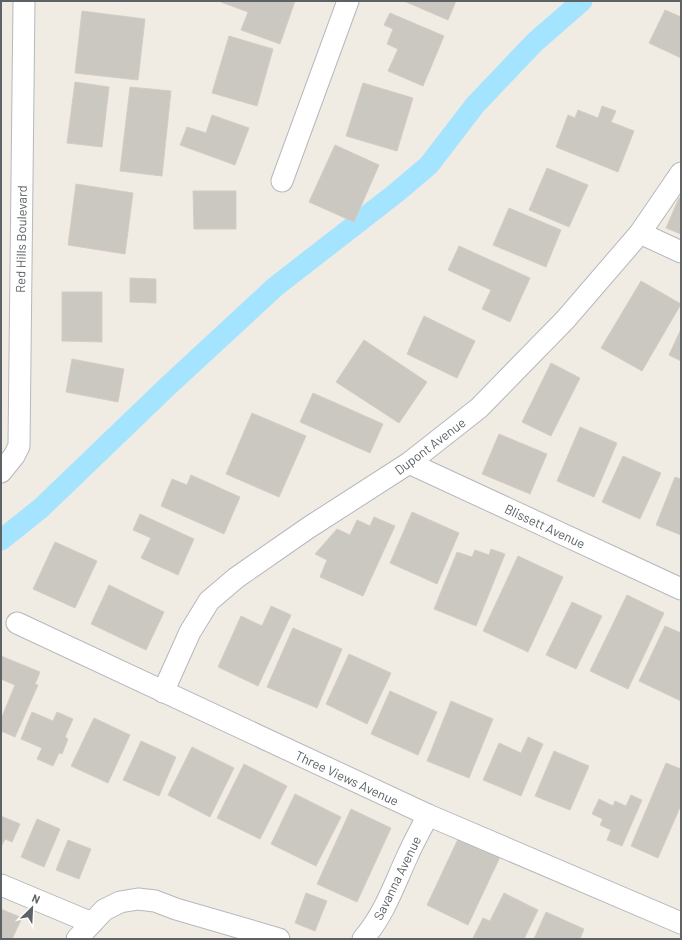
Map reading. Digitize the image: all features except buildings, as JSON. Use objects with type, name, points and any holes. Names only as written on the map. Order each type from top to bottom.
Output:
[{"type":"street","name":"Red Hills Boulevard","points":[[1,472],[14,456],[19,446],[24,1]]},
{"type":"street","points":[[282,181],[348,1]]},
{"type":"street","name":"Dupont Avenue","points":[[164,692],[190,632],[209,601],[236,578],[301,533],[409,463],[479,408],[565,320],[640,233],[681,173]]},
{"type":"street","points":[[640,233],[681,252]]},
{"type":"street","name":"Blissett Avenue","points":[[409,463],[681,589]]},
{"type":"street","name":"Three Views Avenue","points":[[17,624],[428,815],[681,923]]},
{"type":"street","name":"Savanna Avenue","points":[[363,939],[371,930],[391,896],[407,856],[428,815]]},
{"type":"street","points":[[1,885],[92,923]]},
{"type":"street","points":[[77,939],[104,910],[120,902],[138,899],[155,901],[176,909],[279,939]]},
{"type":"waterway","points":[[1,540],[41,508],[168,386],[275,287],[396,193],[429,165],[475,105],[535,42],[582,1]]}]
